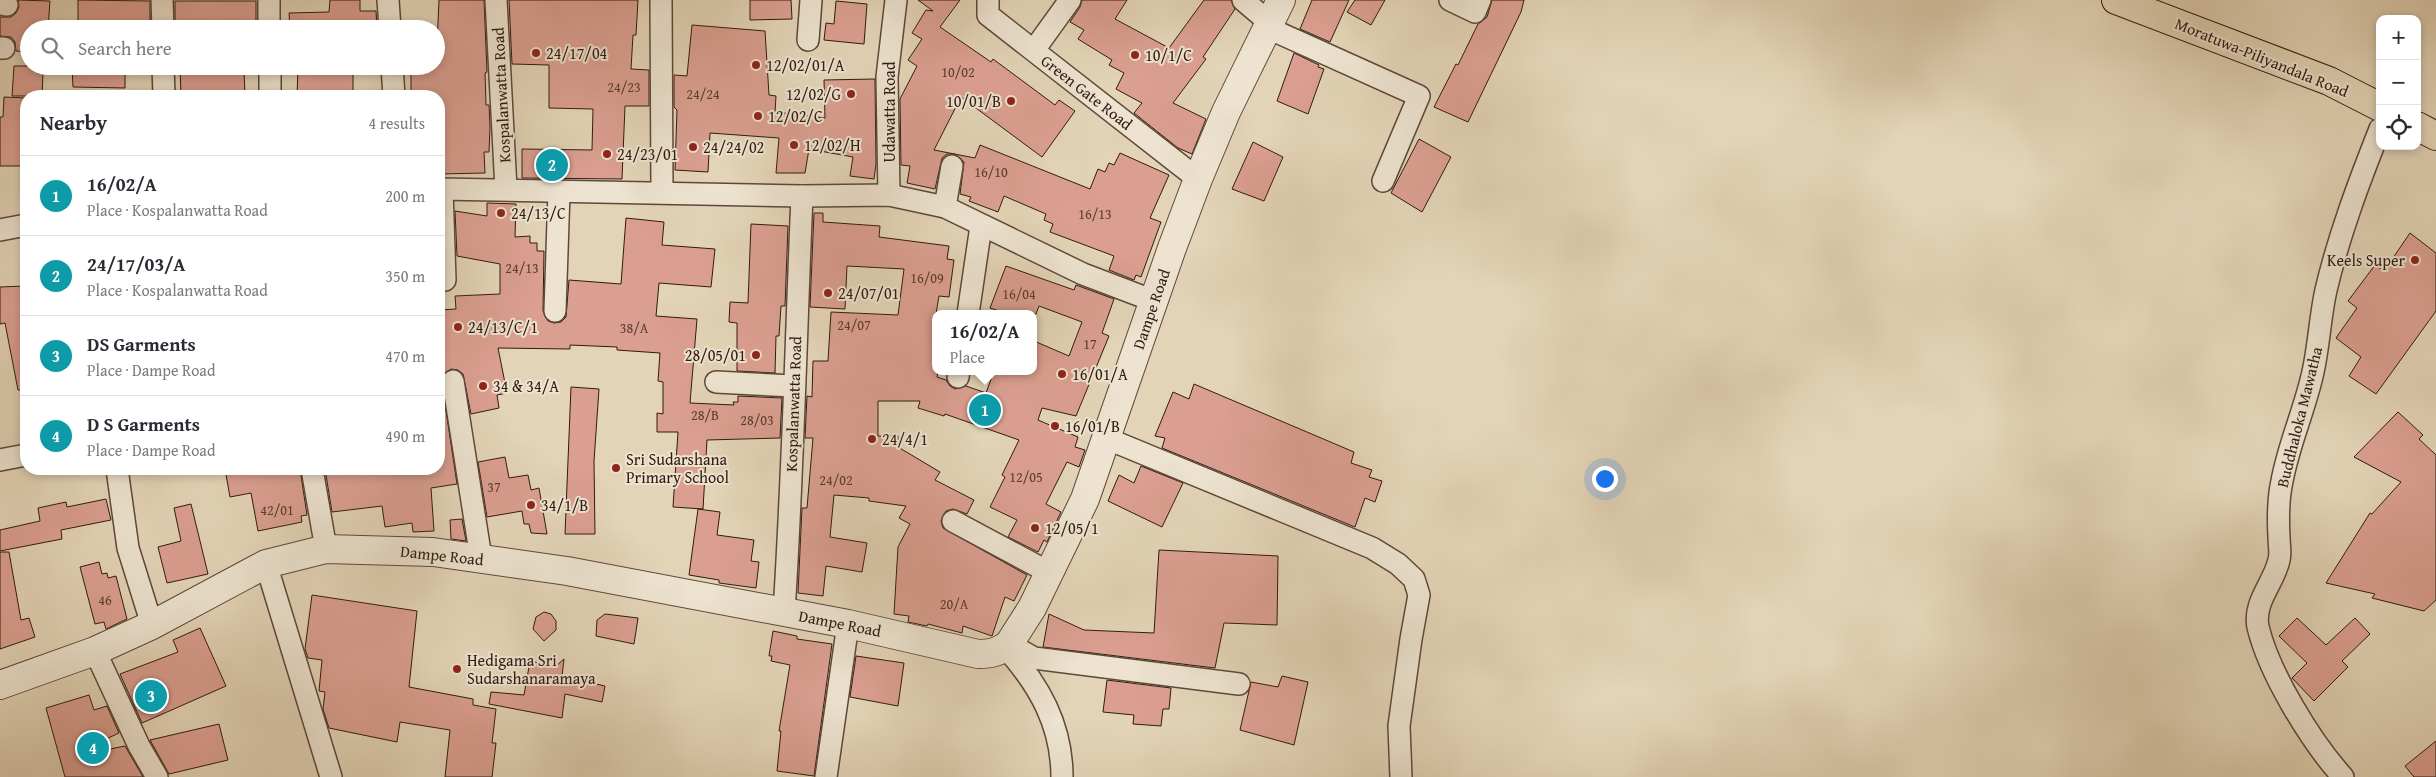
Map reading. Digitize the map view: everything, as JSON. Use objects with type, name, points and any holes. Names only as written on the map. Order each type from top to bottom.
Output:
[{"type":"main road","name":"Moratuwa-Piliyandala Road","points":[[2116,0],[2329,81],[2376,105]]},
{"type":"main road","points":[[2421,128],[2436,136]]},
{"type":"street","points":[[162,0],[163,20]]},
{"type":"street","points":[[269,0],[270,20]]},
{"type":"street","points":[[388,0],[389,20]]},
{"type":"street","name":"Kospalanwatta Road","points":[[496,0],[506,189]]},
{"type":"street","points":[[662,0],[662,191]]},
{"type":"street","points":[[808,40],[811,0]]},
{"type":"street","name":"Udawatta Road","points":[[889,195],[887,77],[896,0]]},
{"type":"street","name":"Green Gate Road","points":[[988,0],[988,16],[1034,50],[1198,180]]},
{"type":"street","points":[[1034,50],[1070,0]]},
{"type":"street","points":[[1244,0],[1419,96],[1383,181]]},
{"type":"street","points":[[1450,0],[1475,12],[1480,0]]},
{"type":"street","name":"Dampe Road","points":[[0,685],[95,651],[152,625],[266,564],[326,549],[423,552],[481,558],[567,571],[848,624],[978,654],[992,654],[1007,646],[1050,572],[1086,499],[1198,180],[1226,112],[1273,17]]},
{"type":"street","points":[[163,75],[164,90]]},
{"type":"street","points":[[270,75],[270,90]]},
{"type":"street","points":[[393,75],[394,90]]},
{"type":"street","name":"Buddhaloka Mawatha","points":[[2343,777],[2313,738],[2288,699],[2264,644],[2258,625],[2258,611],[2263,595],[2274,579],[2280,557],[2278,510],[2280,487],[2287,451],[2312,373],[2326,291],[2350,206],[2376,139]]},
{"type":"street","points":[[945,207],[952,166]]},
{"type":"street","points":[[445,189],[506,189],[559,192],[662,191],[802,196],[889,195],[945,207],[1083,274],[1154,301]]},
{"type":"street","points":[[555,311],[559,192]]},
{"type":"street","name":"Kospalanwatta Road","points":[[784,612],[790,518],[793,386],[802,196]]},
{"type":"street","points":[[0,230],[20,226]]},
{"type":"street","points":[[969,310],[981,226]]},
{"type":"street","points":[[453,382],[481,558]]},
{"type":"street","points":[[716,382],[793,386]]},
{"type":"street","points":[[1108,439],[1372,548],[1398,564],[1414,579],[1420,595],[1411,639],[1399,726],[1401,777]]},
{"type":"street","points":[[0,460],[20,456]]},
{"type":"street","points":[[118,475],[128,548],[152,625]]},
{"type":"street","points":[[313,475],[326,549]]},
{"type":"street","points":[[953,521],[1050,572]]},
{"type":"street","points":[[266,564],[331,777]]},
{"type":"street","points":[[826,777],[848,624]]},
{"type":"street","points":[[1007,646],[1034,658],[1239,684]]},
{"type":"street","points":[[1007,646],[1030,676],[1048,710],[1058,736],[1062,777]]},
{"type":"street","points":[[95,651],[139,746],[157,777]]},
{"type":"building","points":[[18,0],[50,1],[49,20],[20,20],[20,51],[16,51],[15,42],[11,37],[0,36],[0,17],[11,17],[19,7]]},
{"type":"building","points":[[78,0],[150,1],[150,20],[78,20]]},
{"type":"building","points":[[330,0],[360,0],[360,11],[376,11],[376,20],[289,20],[289,13],[329,12]]},
{"type":"building","points":[[439,0],[484,0],[487,72],[485,73],[486,105],[489,105],[490,127],[489,152],[484,152],[485,173],[445,174],[445,90],[411,90],[411,75],[445,75],[445,20],[438,20]]},
{"type":"building","points":[[509,0],[638,0],[636,35],[633,35],[631,69],[649,70],[649,106],[625,106],[622,179],[522,178],[522,149],[592,150],[593,109],[549,108],[549,65],[512,64]]},
{"type":"building","points":[[750,0],[791,0],[792,19],[750,20]]},
{"type":"building","points":[[918,0],[960,0],[940,27],[991,62],[993,59],[1055,105],[1059,100],[1075,111],[1042,157],[961,97],[934,150],[954,154],[947,154],[942,158],[935,189],[907,183],[910,166],[901,165],[900,99],[917,66],[908,60],[922,39],[912,33],[926,10],[933,11]]},
{"type":"building","points":[[1082,0],[1127,0],[1115,19],[1169,48],[1204,0],[1231,0],[1235,9],[1203,57],[1206,59],[1173,103],[1206,119],[1192,154],[1178,148],[1134,113],[1142,103],[1116,89],[1124,73],[1109,65],[1112,60],[1078,39],[1084,30],[1070,22],[1080,7]]},
{"type":"building","points":[[1312,0],[1349,0],[1330,42],[1300,29]]},
{"type":"building","points":[[1355,0],[1385,0],[1371,25],[1347,12]]},
{"type":"building","points":[[1492,0],[1524,0],[1521,12],[1468,122],[1434,107],[1456,64],[1458,65],[1478,24],[1487,17]]},
{"type":"building","points":[[175,1],[256,1],[256,20],[175,20]]},
{"type":"building","points":[[836,1],[867,4],[864,44],[824,40],[826,23],[834,24]]},
{"type":"building","points":[[692,25],[765,31],[769,95],[776,96],[775,112],[825,118],[824,80],[875,79],[876,164],[874,179],[850,176],[853,157],[809,149],[805,173],[776,173],[779,138],[710,133],[708,172],[675,170],[677,110],[674,107],[674,75],[687,76]]},
{"type":"building","points":[[1294,53],[1324,69],[1308,114],[1277,101]]},
{"type":"building","points":[[14,66],[20,66],[20,75],[43,75],[42,90],[20,90],[20,96],[12,96]]},
{"type":"building","points":[[72,75],[125,75],[125,88],[73,87]]},
{"type":"building","points":[[180,75],[244,75],[245,90],[181,90]]},
{"type":"building","points":[[298,75],[353,75],[353,90],[297,90]]},
{"type":"building","points":[[4,97],[20,98],[20,166],[0,166],[0,117],[3,117]]},
{"type":"building","points":[[1419,139],[1451,157],[1422,212],[1391,193]]},
{"type":"building","points":[[1253,142],[1283,157],[1264,201],[1232,189]]},
{"type":"building","points":[[980,145],[1090,189],[1098,169],[1105,172],[1109,163],[1114,165],[1120,153],[1169,175],[1150,218],[1161,222],[1141,277],[1136,275],[1134,280],[1109,270],[1114,256],[1050,232],[1053,224],[1044,220],[1046,214],[1004,196],[998,212],[969,201],[971,197],[960,194],[964,162],[955,154],[975,158]]},
{"type":"building","points":[[487,203],[516,204],[515,237],[530,236],[530,243],[537,243],[537,251],[544,251],[543,311],[548,321],[554,323],[561,322],[566,317],[569,280],[621,284],[626,218],[664,222],[662,245],[715,249],[711,287],[659,283],[656,316],[697,319],[690,403],[734,405],[733,402],[738,402],[738,396],[782,398],[780,438],[707,440],[703,509],[673,507],[678,432],[657,432],[657,413],[663,414],[663,382],[658,381],[660,353],[617,350],[617,347],[570,345],[570,349],[498,348],[507,393],[497,395],[499,408],[471,414],[463,374],[458,370],[451,369],[445,374],[445,310],[456,309],[455,296],[500,294],[500,264],[457,256],[455,211],[487,216]]},
{"type":"building","points":[[814,213],[823,213],[823,222],[880,226],[879,237],[949,246],[947,259],[954,260],[949,297],[939,296],[937,310],[932,310],[932,375],[937,375],[937,377],[946,380],[955,389],[966,386],[986,393],[993,375],[1037,375],[1037,342],[1069,356],[1082,322],[1039,306],[1037,311],[996,310],[990,308],[1006,266],[1074,290],[1076,285],[1114,299],[1102,333],[1109,336],[1076,416],[1042,408],[1038,420],[1078,437],[1075,447],[1085,450],[1079,467],[1067,462],[1046,504],[1061,512],[1047,542],[1044,540],[1038,552],[1008,537],[1017,520],[990,507],[1005,477],[1002,475],[1019,440],[945,414],[944,416],[918,408],[920,401],[878,401],[878,436],[898,436],[898,447],[940,472],[935,480],[974,500],[967,514],[953,509],[946,511],[941,521],[943,528],[1027,575],[1014,601],[1005,597],[992,636],[963,626],[962,633],[928,624],[927,626],[908,622],[909,616],[894,614],[898,547],[910,524],[899,518],[906,506],[869,501],[869,498],[834,495],[830,537],[867,543],[862,572],[826,566],[823,596],[798,593],[802,508],[807,508],[813,438],[805,438],[807,396],[812,397],[813,361],[828,361],[831,312],[898,315],[904,269],[847,266],[845,309],[810,307]]},
{"type":"building","points":[[751,224],[788,226],[785,306],[781,306],[779,336],[776,336],[775,373],[737,371],[737,323],[729,322],[730,302],[748,303]]},
{"type":"building","points":[[2410,233],[2436,253],[2436,311],[2376,394],[2349,376],[2361,357],[2336,338],[2357,308],[2348,301],[2375,265],[2384,271]]},
{"type":"building","points":[[20,286],[20,390],[18,390],[5,323],[0,324],[0,287]]},
{"type":"building","points":[[1194,384],[1354,452],[1351,463],[1372,470],[1369,477],[1382,481],[1375,502],[1365,498],[1355,527],[1162,448],[1165,438],[1155,436],[1173,392],[1189,399]]},
{"type":"building","points":[[571,387],[599,389],[594,461],[595,534],[565,534]]},
{"type":"building","points":[[445,404],[457,484],[431,488],[434,531],[413,532],[412,523],[385,527],[382,506],[332,512],[326,475],[445,475]]},
{"type":"building","points":[[2398,412],[2423,435],[2419,439],[2436,455],[2436,600],[2424,611],[2372,598],[2375,594],[2326,583],[2370,513],[2372,514],[2401,482],[2354,457]]},
{"type":"building","points":[[505,457],[509,478],[528,475],[531,490],[539,488],[547,534],[531,533],[529,524],[524,524],[522,511],[487,517],[478,462]]},
{"type":"building","points":[[1141,466],[1183,483],[1162,527],[1108,501],[1119,475],[1134,483]]},
{"type":"building","points":[[226,475],[301,475],[307,515],[301,516],[302,522],[258,531],[251,493],[230,497]]},
{"type":"building","points":[[106,499],[111,520],[61,530],[62,539],[0,551],[0,530],[40,521],[38,508],[66,502],[67,507]]},
{"type":"building","points":[[191,504],[208,574],[167,583],[158,547],[181,541],[174,508]]},
{"type":"building","points":[[698,509],[720,512],[717,535],[754,540],[751,561],[759,562],[756,588],[719,583],[719,580],[689,575]]},
{"type":"building","points":[[462,519],[466,541],[451,539],[450,520]]},
{"type":"building","points":[[1159,550],[1278,556],[1277,625],[1224,623],[1215,668],[1043,647],[1049,614],[1084,630],[1154,633]]},
{"type":"building","points":[[0,552],[9,552],[21,620],[29,618],[35,637],[0,649]]},
{"type":"building","points":[[99,562],[102,574],[107,573],[108,578],[116,576],[127,619],[106,629],[104,622],[95,624],[80,567]]},
{"type":"building","points":[[312,595],[417,611],[409,687],[473,699],[473,705],[496,709],[492,743],[496,743],[492,777],[445,777],[450,730],[400,722],[397,742],[329,728],[323,709],[325,692],[319,691],[322,660],[308,658],[305,649]]},
{"type":"building","points":[[544,612],[551,614],[556,621],[556,630],[544,641],[533,629],[536,617]]},
{"type":"building","points":[[605,614],[638,618],[634,644],[596,636],[597,620]]},
{"type":"building","points":[[2297,618],[2326,645],[2355,618],[2370,634],[2342,661],[2348,667],[2314,701],[2292,678],[2307,663],[2279,636]]},
{"type":"building","points":[[200,628],[226,686],[142,723],[120,674],[178,652],[173,640]]},
{"type":"building","points":[[773,631],[797,636],[797,639],[832,644],[814,776],[777,771],[781,731],[779,731],[790,665],[771,661],[772,656],[769,656]]},
{"type":"building","points":[[856,656],[904,663],[898,706],[850,697]]},
{"type":"building","points":[[564,659],[562,676],[605,686],[602,702],[565,694],[562,718],[489,704],[491,692],[524,695],[530,661],[555,667]]},
{"type":"building","points":[[1282,676],[1308,682],[1294,745],[1240,730],[1251,682],[1278,687]]},
{"type":"building","points":[[1107,680],[1171,688],[1169,709],[1163,709],[1161,726],[1133,724],[1134,715],[1103,712]]},
{"type":"building","points":[[89,695],[94,710],[107,706],[119,733],[106,739],[110,749],[125,746],[143,777],[65,777],[46,708]]},
{"type":"building","points":[[219,724],[228,760],[169,774],[150,740]]},
{"type":"building","points":[[2436,741],[2436,777],[2414,777],[2405,766]]},
{"type":"place","name":"24/17/04","points":[[536,53]]},
{"type":"place","name":"10/1/C","points":[[1135,55]]},
{"type":"place","name":"12/02/01/A","points":[[756,65]]},
{"type":"place","name":"12/02/G","points":[[851,94]]},
{"type":"place","name":"10/01/B","points":[[1011,101]]},
{"type":"place","name":"12/02/C","points":[[758,116]]},
{"type":"place","name":"12/02/H","points":[[794,145]]},
{"type":"place","name":"24/24/02","points":[[693,147]]},
{"type":"place","name":"24/23/01","points":[[607,154]]},
{"type":"place","name":"24/17/03/A","points":[[552,165]]},
{"type":"place","name":"24/13/C","points":[[501,213]]},
{"type":"place","name":"Keels Super","points":[[2415,260]]},
{"type":"place","name":"24/07/01","points":[[828,293]]},
{"type":"place","name":"24/13/C/1","points":[[458,327]]},
{"type":"place","name":"28/05/01","points":[[756,355]]},
{"type":"place","name":"16/01/A","points":[[1062,374]]},
{"type":"place","name":"34 & 34/A","points":[[483,386]]},
{"type":"place","name":"16/02/A","points":[[985,410]]},
{"type":"place","name":"16/01/B","points":[[1055,426]]},
{"type":"place","name":"24/4/1","points":[[872,439]]},
{"type":"place","name":"Sri Sudarshana Primary School","points":[[616,468]]},
{"type":"place","name":"34/1/B","points":[[531,505]]},
{"type":"place","name":"12/05/1","points":[[1035,528]]},
{"type":"place","name":"Hedigama Sri Sudarshanaramaya","points":[[457,669]]},
{"type":"place","name":"DS Garments","points":[[151,696]]},
{"type":"place","name":"D S Garments","points":[[93,748]]}]
